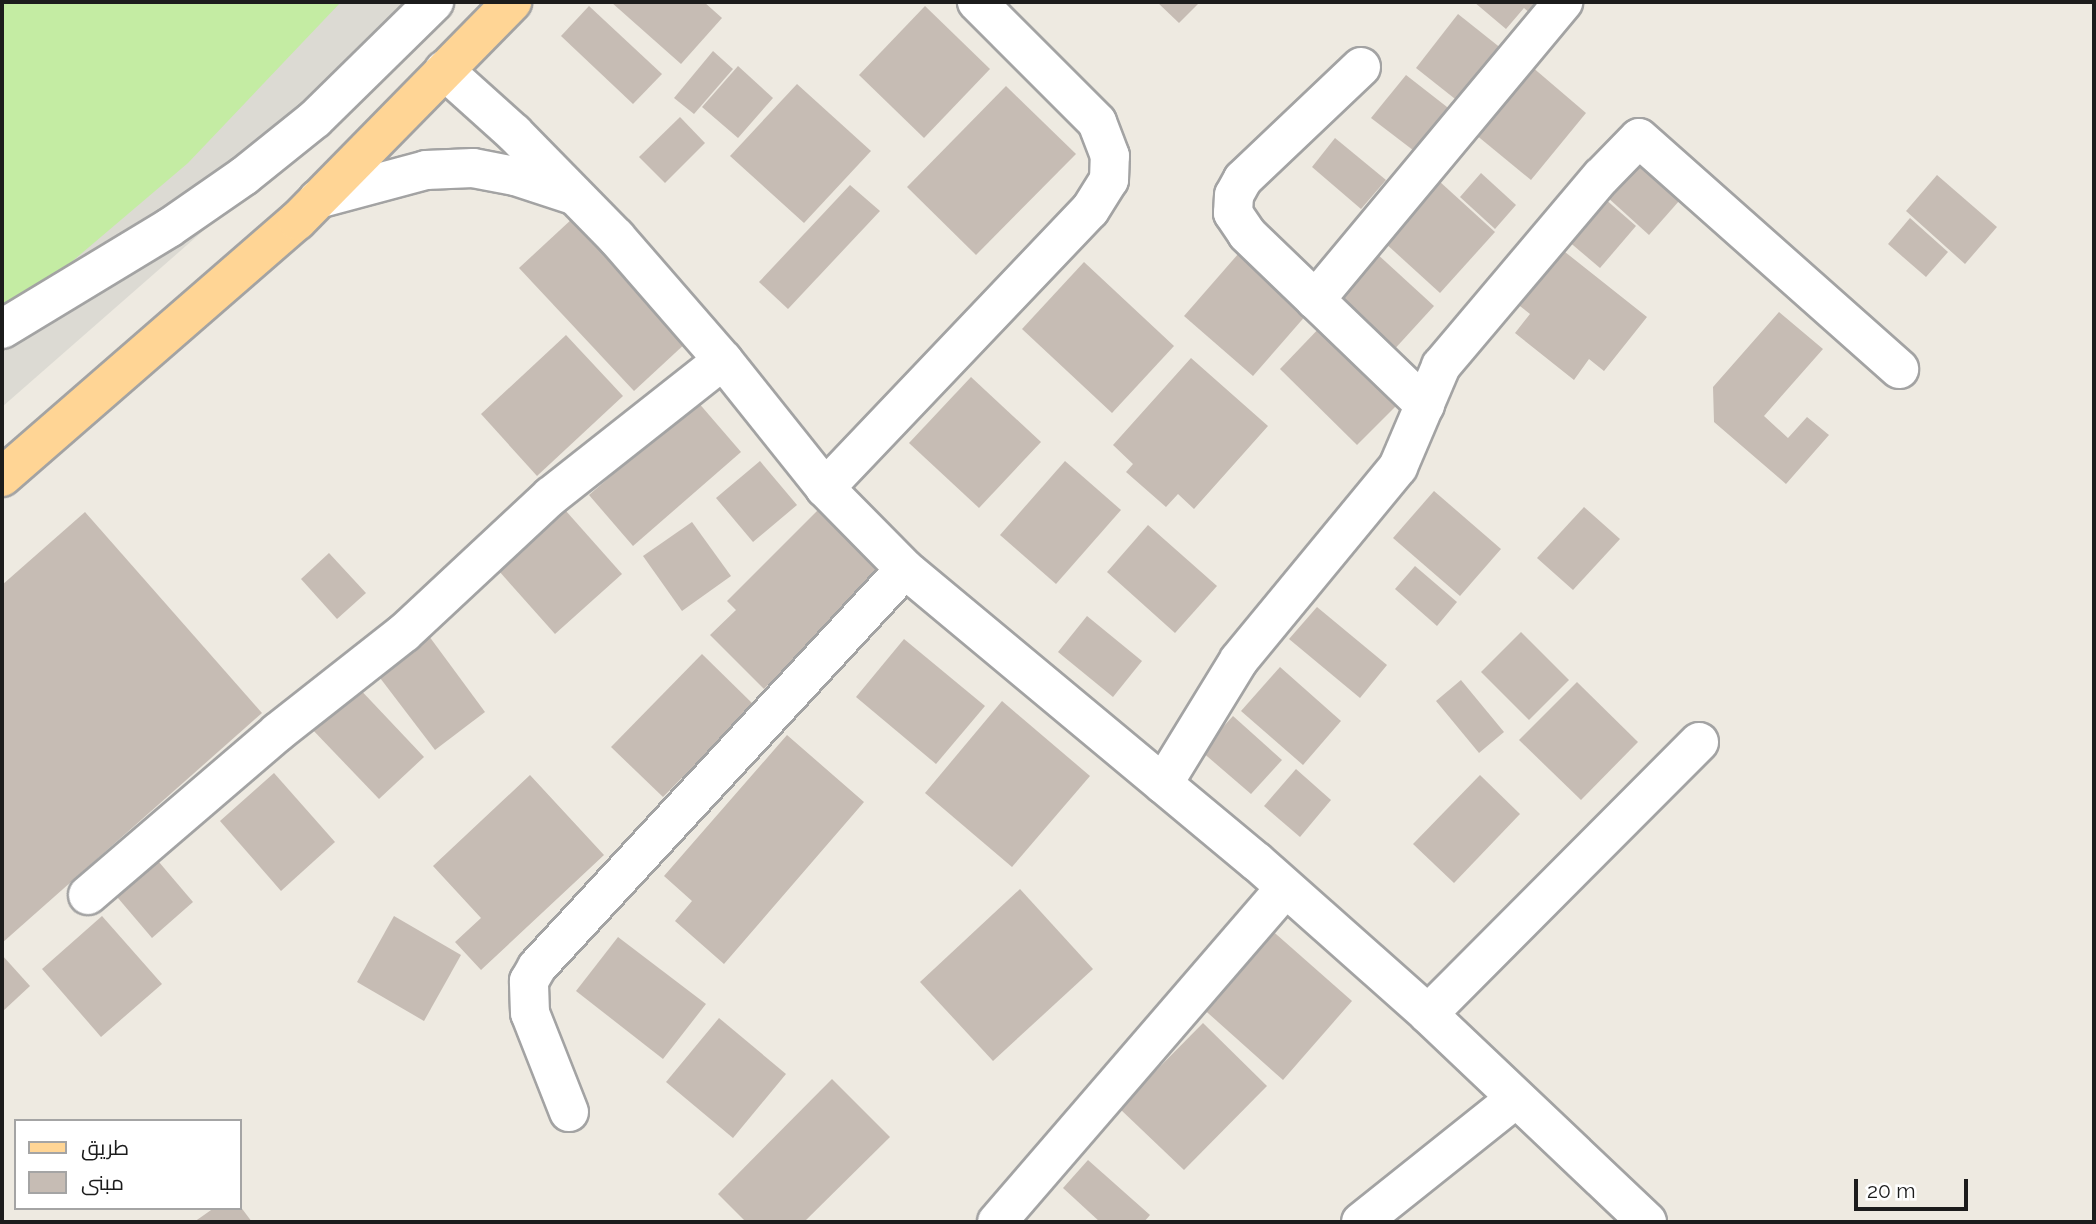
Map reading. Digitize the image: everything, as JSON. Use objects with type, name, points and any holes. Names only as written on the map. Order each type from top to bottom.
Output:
[{"type":"main road","points":[[2,478],[286,230],[512,2]]},
{"type":"street","points":[[2,329],[169,228],[244,176],[314,119],[434,2]]},
{"type":"street","points":[[825,488],[1090,210],[1109,180],[1110,156],[1097,122],[977,2]]},
{"type":"street","points":[[1315,300],[1563,2]]},
{"type":"street","points":[[1362,67],[1297,125],[1243,179],[1234,195],[1233,213],[1247,234],[1425,405]]},
{"type":"street","points":[[444,70],[578,196],[723,360],[825,488],[905,569],[1285,888],[1428,1014],[1647,1222]]},
{"type":"street","points":[[1163,784],[1239,660],[1398,467],[1441,366],[1601,177],[1639,138],[1899,369]]},
{"type":"street","points":[[318,199],[426,170],[473,168],[514,176],[578,196]]},
{"type":"street","points":[[88,895],[278,732],[404,632],[551,496],[723,360]]},
{"type":"street","points":[[569,1112],[530,1013],[528,981],[537,967],[905,569]]},
{"type":"street","points":[[1428,1014],[1699,742]]},
{"type":"street","points":[[997,1222],[1285,888]]},
{"type":"street","points":[[1361,1222],[1516,1099]]},
{"type":"shaded area","points":[[2,2],[446,2],[340,111],[2,407]]},
{"type":"green space","points":[[2,2],[341,2],[188,163],[2,321]]},
{"type":"building","points":[[611,2],[704,2],[722,18],[681,64]]},
{"type":"building","points":[[1157,2],[1200,2],[1179,23]]},
{"type":"building","points":[[1474,2],[1554,2],[1538,20],[1524,8],[1506,29]]},
{"type":"building","points":[[589,6],[662,74],[633,104],[561,36]]},
{"type":"building","points":[[925,6],[990,69],[924,138],[859,75]]},
{"type":"building","points":[[1458,14],[1507,53],[1464,106],[1416,68]]},
{"type":"building","points":[[713,51],[733,69],[694,114],[674,98]]},
{"type":"building","points":[[738,66],[773,98],[738,138],[702,107]]},
{"type":"building","points":[[1531,66],[1586,113],[1531,180],[1475,134]]},
{"type":"building","points":[[1406,75],[1456,114],[1422,157],[1371,118]]},
{"type":"building","points":[[797,84],[871,151],[804,223],[730,156]]},
{"type":"building","points":[[1006,86],[1076,154],[976,255],[907,187]]},
{"type":"building","points":[[680,117],[705,143],[665,183],[639,157]]},
{"type":"building","points":[[1335,138],[1386,180],[1361,209],[1312,167]]},
{"type":"building","points":[[1643,154],[1687,192],[1649,235],[1606,196]]},
{"type":"building","points":[[1481,173],[1516,205],[1495,229],[1460,197]]},
{"type":"building","points":[[1937,175],[1997,227],[1965,264],[1906,211]]},
{"type":"building","points":[[1439,181],[1495,232],[1440,293],[1384,242]]},
{"type":"building","points":[[850,185],[880,211],[788,309],[759,282]]},
{"type":"building","points":[[1604,198],[1636,226],[1600,268],[1567,240]]},
{"type":"building","points":[[573,218],[688,341],[634,391],[519,268]]},
{"type":"building","points":[[1910,218],[1948,252],[1926,277],[1888,244]]},
{"type":"building","points":[[1560,248],[1647,317],[1604,371],[1589,359],[1574,380],[1515,333],[1530,314],[1516,303]]},
{"type":"building","points":[[1375,252],[1434,306],[1391,353],[1332,298]]},
{"type":"building","points":[[1239,253],[1308,313],[1253,376],[1184,316]]},
{"type":"building","points":[[1084,262],[1174,346],[1112,413],[1022,329]]},
{"type":"building","points":[[1779,312],[1823,349],[1764,416],[1788,438],[1807,417],[1829,435],[1786,484],[1714,422],[1713,387]]},
{"type":"building","points":[[1325,322],[1403,399],[1357,445],[1280,369]]},
{"type":"building","points":[[566,335],[623,396],[537,476],[481,414]]},
{"type":"building","points":[[1191,358],[1268,426],[1194,509],[1178,494],[1166,507],[1126,472],[1133,464],[1113,445]]},
{"type":"building","points":[[971,377],[1041,442],[979,508],[909,443]]},
{"type":"building","points":[[697,401],[741,452],[633,546],[589,495]]},
{"type":"building","points":[[760,461],[797,505],[753,542],[716,498]]},
{"type":"building","points":[[1065,461],[1121,510],[1056,584],[1000,535]]},
{"type":"building","points":[[1434,491],[1501,549],[1460,596],[1393,538]]},
{"type":"building","points":[[1584,507],[1620,539],[1573,590],[1537,558]]},
{"type":"building","points":[[818,510],[880,572],[764,689],[710,635],[736,610],[727,601]]},
{"type":"building","points":[[566,511],[622,574],[555,634],[499,571]]},
{"type":"building","points":[[85,512],[262,713],[2,943],[2,585]]},
{"type":"building","points":[[692,522],[731,576],[682,611],[643,556]]},
{"type":"building","points":[[1148,525],[1217,586],[1175,633],[1107,572]]},
{"type":"building","points":[[329,553],[366,593],[337,619],[301,579]]},
{"type":"building","points":[[1415,566],[1457,602],[1437,626],[1395,589]]},
{"type":"building","points":[[1317,607],[1387,665],[1360,698],[1289,639]]},
{"type":"building","points":[[1087,616],[1142,661],[1113,697],[1058,652]]},
{"type":"building","points":[[426,632],[485,712],[435,750],[374,670]]},
{"type":"building","points":[[1521,632],[1569,680],[1529,720],[1481,672]]},
{"type":"building","points":[[904,639],[985,706],[936,764],[856,697]]},
{"type":"building","points":[[702,654],[754,705],[663,797],[611,747]]},
{"type":"building","points":[[1280,667],[1341,721],[1303,765],[1241,711]]},
{"type":"building","points":[[1461,680],[1504,732],[1479,753],[1436,701]]},
{"type":"building","points":[[1577,682],[1638,742],[1581,800],[1519,740]]},
{"type":"building","points":[[355,684],[424,757],[379,799],[310,727]]},
{"type":"building","points":[[1002,701],[1090,776],[1012,867],[925,793]]},
{"type":"building","points":[[1233,716],[1282,760],[1251,794],[1201,751]]},
{"type":"building","points":[[787,735],[864,802],[724,964],[675,921],[692,901],[664,876]]},
{"type":"building","points":[[1296,769],[1331,800],[1300,837],[1264,806]]},
{"type":"building","points":[[274,773],[335,842],[281,891],[220,821]]},
{"type":"building","points":[[530,775],[604,855],[481,970],[455,942],[481,918],[433,866]]},
{"type":"building","points":[[1480,775],[1520,814],[1454,883],[1413,844]]},
{"type":"building","points":[[153,855],[193,902],[152,938],[112,891]]},
{"type":"building","points":[[1020,889],[1093,969],[993,1061],[920,982]]},
{"type":"building","points":[[102,916],[162,984],[101,1037],[42,969]]},
{"type":"building","points":[[394,916],[461,955],[424,1021],[357,982]]},
{"type":"building","points":[[1268,927],[1352,1001],[1283,1080],[1199,1005]]},
{"type":"building","points":[[618,937],[706,1004],[663,1059],[576,991]]},
{"type":"building","points":[[2,955],[30,986],[2,1012]]},
{"type":"building","points":[[719,1018],[786,1074],[733,1138],[666,1082]]},
{"type":"building","points":[[1203,1023],[1267,1086],[1184,1170],[1119,1108]]},
{"type":"building","points":[[832,1079],[890,1137],[804,1222],[746,1222],[718,1194]]},
{"type":"building","points":[[1088,1160],[1150,1215],[1144,1222],[1100,1222],[1063,1188]]},
{"type":"building","points":[[242,1209],[252,1222],[194,1222],[211,1210]]}]
